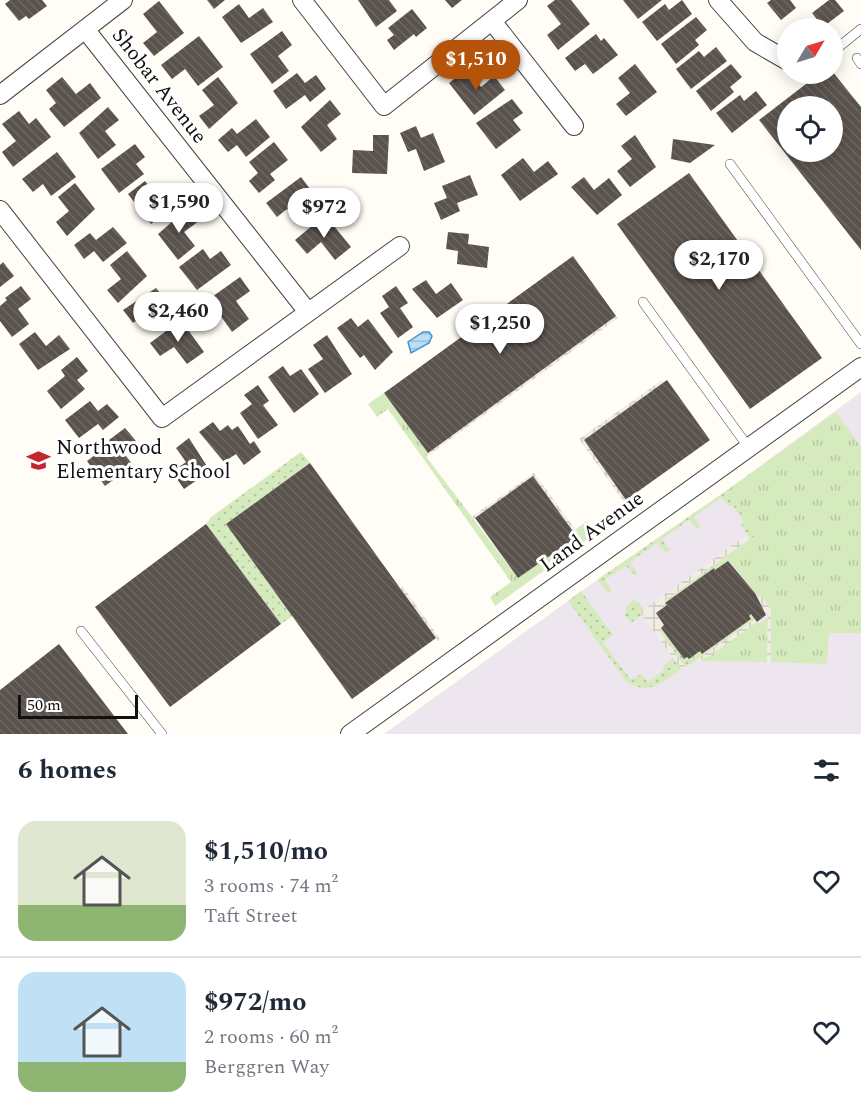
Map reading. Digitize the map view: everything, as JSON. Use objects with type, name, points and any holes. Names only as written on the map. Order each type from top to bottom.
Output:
[{"type":"street","points":[[0,96],[123,0]]},
{"type":"street","points":[[302,0],[384,106],[518,0]]},
{"type":"street","points":[[718,0],[755,42],[777,55]]},
{"type":"street","points":[[492,21],[574,126]]},
{"type":"street","name":"Shobar Avenue","points":[[85,29],[308,312]]},
{"type":"street","points":[[0,210],[162,418],[400,246]]},
{"type":"street","name":"Land Avenue","points":[[350,734],[861,368]]},
{"type":"lane","points":[[843,44],[861,29]]},
{"type":"lane","points":[[730,164],[861,344]]},
{"type":"lane","points":[[643,302],[748,448]]},
{"type":"lane","points":[[81,631],[162,734]]},
{"type":"shaded area","points":[[616,316],[618,318],[426,457],[424,455]]},
{"type":"shaded area","points":[[662,380],[664,382],[584,440],[632,508],[629,509],[579,439]]},
{"type":"shaded area","points":[[861,392],[861,734],[384,734],[597,580],[726,491]]},
{"type":"shaded area","points":[[534,473],[578,533],[577,537],[533,477],[472,520],[470,518]]},
{"type":"shaded area","points":[[747,535],[750,539],[664,601],[667,605],[656,613],[664,625],[659,631],[685,667],[681,669],[640,612]]},
{"type":"shaded area","points":[[403,587],[440,639],[438,641],[400,589]]},
{"type":"shaded area","points":[[761,595],[771,610],[771,662],[767,662],[768,611],[764,612],[759,605],[762,603],[758,598]]},
{"type":"shaded area","points":[[755,619],[757,622],[710,656],[695,661]]},
{"type":"green space","points":[[384,393],[428,453],[425,455],[518,578],[577,537],[575,530],[587,521],[596,533],[495,606],[490,597],[511,582],[388,409],[377,417],[368,404]]},
{"type":"green space","points":[[836,412],[861,447],[861,633],[829,633],[825,664],[771,662],[771,610],[725,557],[757,534],[726,491]]},
{"type":"green space","points":[[301,452],[310,463],[226,524],[293,616],[281,624],[206,524],[211,517]]},
{"type":"green space","points":[[726,491],[757,534],[750,539],[741,526],[743,520],[733,506],[729,506],[721,497],[694,517],[700,526],[699,530],[689,520],[662,539],[669,550],[667,554],[657,543],[630,562],[637,572],[636,576],[626,566],[605,580],[612,591],[608,593],[597,580]]},
{"type":"green space","points":[[725,557],[728,561],[715,570],[713,568],[665,603],[664,601]]},
{"type":"green space","points":[[581,591],[613,635],[603,642],[631,680],[641,674],[648,682],[663,671],[664,665],[673,658],[681,669],[662,683],[648,688],[634,686],[626,681],[568,601]]},
{"type":"green space","points":[[634,599],[644,609],[640,612],[642,615],[631,623],[625,616],[627,606]]},
{"type":"green space","points":[[751,614],[755,619],[708,654],[685,667],[659,630],[662,629],[684,659],[689,659],[700,651],[703,654],[750,620]]},
{"type":"green space","points":[[768,617],[767,662],[700,661],[757,622],[759,624]]},
{"type":"water","points":[[423,332],[429,332],[432,336],[429,343],[411,353],[408,342]]},
{"type":"building","points":[[10,0],[42,0],[47,6],[29,19],[26,16],[19,21],[5,4]]},
{"type":"building","points":[[207,0],[225,0],[214,9]]},
{"type":"building","points":[[358,0],[389,0],[397,11],[376,27]]},
{"type":"building","points":[[445,0],[462,0],[452,8]]},
{"type":"building","points":[[555,0],[571,0],[590,24],[558,50],[547,35],[561,24],[547,6]]},
{"type":"building","points":[[623,0],[662,0],[638,19]]},
{"type":"building","points":[[682,0],[692,14],[657,41],[642,22],[665,4],[669,10]]},
{"type":"building","points":[[771,0],[790,0],[796,8],[784,18],[779,18],[767,3]]},
{"type":"building","points":[[829,0],[835,0],[844,11],[835,18],[816,18],[812,13]]},
{"type":"building","points":[[159,1],[184,33],[154,56],[143,43],[157,32],[143,14]]},
{"type":"building","points":[[239,4],[249,18],[263,8],[273,22],[241,43],[222,17]]},
{"type":"building","points":[[412,9],[427,28],[416,37],[414,34],[394,50],[387,40],[394,35],[388,28]]},
{"type":"building","points":[[696,17],[707,30],[695,40],[699,45],[676,64],[661,44]]},
{"type":"building","points":[[282,31],[292,45],[278,56],[289,71],[272,84],[250,54]]},
{"type":"building","points":[[596,34],[601,41],[604,38],[618,55],[593,74],[585,64],[575,71],[565,58]]},
{"type":"building","points":[[199,36],[223,67],[198,86],[185,69],[172,79],[161,65]]},
{"type":"building","points":[[716,47],[727,61],[691,89],[676,69],[699,51],[704,57]]},
{"type":"building","points":[[635,64],[657,92],[626,116],[616,104],[630,93],[618,78]]},
{"type":"building","points":[[731,64],[742,77],[730,87],[734,92],[711,111],[696,91]]},
{"type":"building","points":[[467,69],[481,87],[494,76],[505,90],[474,115],[449,83]]},
{"type":"building","points":[[297,73],[305,83],[316,75],[326,89],[310,102],[305,95],[286,109],[273,91]]},
{"type":"building","points":[[62,77],[76,94],[90,83],[101,98],[64,127],[49,109],[56,103],[46,90]]},
{"type":"building","points":[[218,77],[238,103],[209,129],[199,116],[214,105],[202,90]]},
{"type":"building","points":[[806,84],[842,84],[861,107],[861,250],[792,162],[843,162],[843,96],[790,96]]},
{"type":"building","points":[[756,91],[767,105],[732,133],[716,113],[740,95],[744,101]]},
{"type":"building","points":[[512,99],[523,113],[513,120],[521,130],[496,149],[476,123]]},
{"type":"building","points":[[330,100],[341,114],[327,125],[337,139],[321,152],[301,127]]},
{"type":"building","points":[[777,106],[777,143],[759,120]]},
{"type":"building","points":[[108,107],[119,120],[105,131],[116,145],[98,159],[79,133]]},
{"type":"building","points":[[19,111],[29,124],[36,118],[51,137],[13,167],[2,152],[16,141],[2,124]]},
{"type":"building","points":[[256,119],[270,137],[246,157],[237,145],[228,152],[218,140],[232,128],[237,134]]},
{"type":"building","points":[[416,126],[421,138],[433,133],[445,162],[424,171],[416,149],[408,152],[400,133]]},
{"type":"building","points":[[373,135],[389,135],[387,174],[352,173],[353,150],[373,151]]},
{"type":"building","points":[[635,135],[656,167],[630,187],[617,171],[632,159],[621,146]]},
{"type":"building","points":[[673,139],[715,145],[690,163],[671,159]]},
{"type":"building","points":[[274,142],[288,160],[270,174],[275,180],[259,193],[249,181],[258,173],[249,162]]},
{"type":"building","points":[[135,144],[145,157],[136,164],[144,174],[119,193],[101,169]]},
{"type":"building","points":[[57,152],[76,177],[51,196],[43,184],[33,192],[22,179]]},
{"type":"building","points":[[523,158],[534,172],[548,161],[558,174],[520,201],[501,175]]},
{"type":"building","points":[[689,173],[822,358],[750,409],[617,224]]},
{"type":"building","points":[[470,175],[478,195],[457,203],[460,211],[441,220],[434,203],[447,198],[442,186]]},
{"type":"building","points":[[301,177],[319,201],[295,219],[287,209],[277,217],[266,203]]},
{"type":"building","points":[[584,177],[594,190],[609,178],[622,195],[597,215],[571,187]]},
{"type":"building","points":[[145,181],[158,198],[171,187],[181,201],[151,224],[128,194]]},
{"type":"building","points":[[75,183],[95,209],[67,236],[56,222],[69,211],[58,197]]},
{"type":"building","points":[[188,208],[199,221],[184,232],[195,246],[178,260],[158,234]]},
{"type":"building","points":[[325,215],[351,247],[335,260],[321,242],[307,254],[295,240]]},
{"type":"building","points":[[113,227],[127,243],[103,262],[94,251],[84,259],[74,245],[90,233],[96,240]]},
{"type":"building","points":[[448,232],[469,234],[468,244],[489,247],[487,268],[457,264],[458,251],[446,249]]},
{"type":"building","points":[[203,249],[210,259],[221,251],[231,265],[197,290],[179,267]]},
{"type":"building","points":[[127,251],[147,276],[118,303],[107,290],[121,279],[110,265]]},
{"type":"building","points":[[573,256],[616,316],[428,453],[384,393]]},
{"type":"building","points":[[3,262],[14,276],[0,287],[0,265]]},
{"type":"building","points":[[240,277],[250,291],[236,301],[249,319],[232,332],[209,299]]},
{"type":"building","points":[[426,280],[436,294],[451,283],[463,300],[437,318],[412,289]]},
{"type":"building","points":[[21,286],[31,299],[18,309],[29,324],[12,337],[0,321],[0,306],[7,300],[5,298]]},
{"type":"building","points":[[396,286],[408,303],[400,308],[413,327],[398,338],[380,313],[389,307],[382,296]]},
{"type":"building","points":[[156,288],[176,313],[159,326],[148,312],[133,323],[123,310]]},
{"type":"building","points":[[351,318],[358,327],[368,319],[393,352],[375,370],[364,355],[360,358],[337,328]]},
{"type":"building","points":[[181,320],[204,352],[187,364],[174,347],[160,356],[150,343]]},
{"type":"building","points":[[35,332],[46,346],[59,335],[70,349],[38,370],[19,344]]},
{"type":"building","points":[[327,335],[352,374],[325,393],[308,369],[323,359],[313,345]]},
{"type":"building","points":[[77,357],[88,371],[77,380],[85,389],[61,409],[47,391],[65,376],[61,370]]},
{"type":"building","points":[[283,366],[290,376],[301,369],[319,394],[294,413],[268,377]]},
{"type":"building","points":[[667,380],[710,440],[626,500],[584,440]]},
{"type":"building","points":[[258,385],[269,401],[263,405],[278,425],[258,439],[240,413],[252,404],[244,395]]},
{"type":"building","points":[[90,401],[98,411],[107,404],[119,417],[103,430],[98,424],[79,438],[65,420]]},
{"type":"building","points":[[213,422],[220,431],[228,425],[232,430],[238,426],[250,444],[254,441],[261,452],[244,465],[236,454],[224,462],[199,432]]},
{"type":"building","points":[[125,428],[136,441],[122,451],[133,465],[105,486],[87,461],[111,443],[109,440]]},
{"type":"building","points":[[189,438],[210,471],[184,489],[172,472],[186,462],[176,448]]},
{"type":"building","points":[[310,463],[436,638],[352,699],[226,524]]},
{"type":"building","points":[[533,476],[577,537],[518,578],[475,518]]},
{"type":"building","points":[[206,524],[281,624],[170,707],[95,607]]},
{"type":"building","points":[[728,561],[755,593],[766,615],[757,622],[751,614],[749,616],[751,619],[702,654],[700,651],[689,659],[687,657],[684,659],[661,628],[664,625],[656,613],[667,605],[665,603],[714,568],[715,570]]},
{"type":"building","points":[[59,644],[128,734],[0,734],[0,690]]},
{"type":"place","name":"Northwood Elementary School","points":[[38,460]]}]
